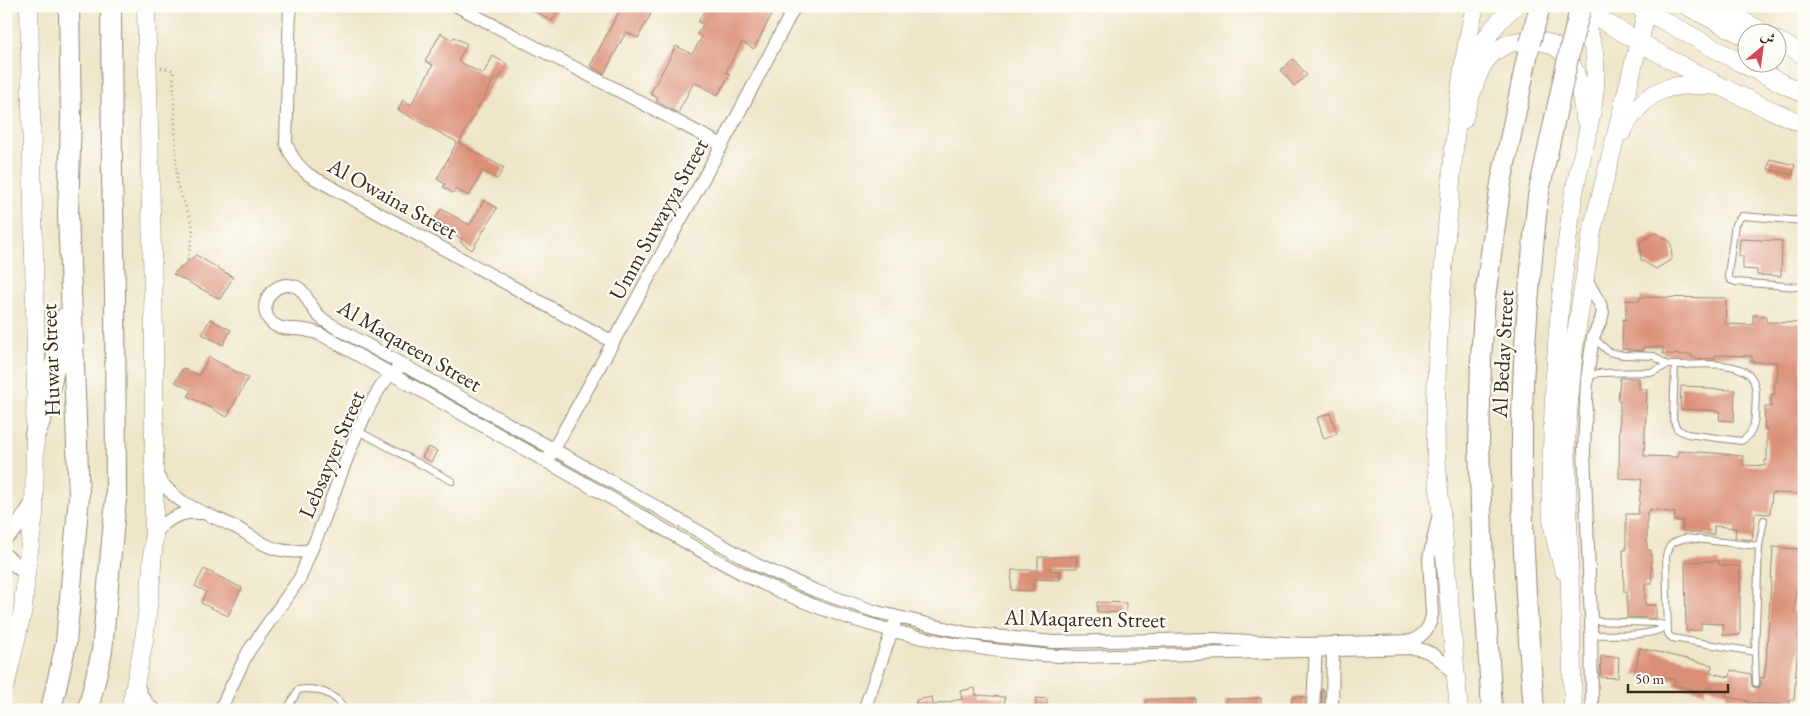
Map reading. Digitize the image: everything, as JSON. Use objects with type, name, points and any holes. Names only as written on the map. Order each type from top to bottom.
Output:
[{"type":"highway","points":[[56,6],[70,82]]},
{"type":"highway","name":"Huwar Street","points":[[51,710],[66,643],[79,496],[68,214],[69,6]]},
{"type":"highway","points":[[88,710],[102,651],[116,498],[112,6]]},
{"type":"highway","points":[[112,85],[125,6]]},
{"type":"highway","name":"Al Beday Street","points":[[1492,710],[1482,566],[1479,445],[1485,297],[1501,182],[1515,109],[1540,6]]},
{"type":"highway","name":"Al Beday Street","points":[[1534,710],[1524,576],[1522,437],[1527,311],[1538,196],[1579,6]]},
{"type":"highway","points":[[35,434],[47,402],[72,289]]},
{"type":"main road","name":"Huwar Street","points":[[6,683],[24,609],[26,573],[34,515],[36,359],[29,6]]},
{"type":"main road","points":[[130,710],[137,679],[148,604],[154,535],[154,324],[146,6]]},
{"type":"main road","points":[[1462,6],[1466,46]]},
{"type":"main road","points":[[1459,710],[1436,456],[1435,410],[1440,302],[1458,100],[1466,46],[1475,6]]},
{"type":"main road","points":[[1458,100],[1491,29],[1515,6]]},
{"type":"main road","points":[[1579,6],[1631,38],[1723,86],[1804,124]]},
{"type":"main road","points":[[1571,595],[1556,543],[1550,502],[1554,368],[1562,286],[1572,205],[1587,132],[1596,72],[1589,32],[1579,6]]},
{"type":"main road","points":[[1606,6],[1631,38]]},
{"type":"main road","points":[[1687,6],[1738,33]]},
{"type":"main road","points":[[1716,6],[1745,22]]},
{"type":"main road","points":[[1573,710],[1566,436],[1574,348],[1585,269],[1607,167],[1631,38],[1644,8],[1739,62],[1804,94]]},
{"type":"main road","points":[[1454,146],[1484,63],[1498,49],[1515,41],[1535,40],[1554,46],[1568,59],[1577,76],[1587,132]]},
{"type":"main road","points":[[1788,46],[1804,55]]},
{"type":"main road","points":[[1788,58],[1804,66]]},
{"type":"main road","points":[[1607,167],[1630,117],[1640,104],[1656,91],[1674,86],[1698,84],[1723,86]]},
{"type":"street","name":"Al Owaina Street","points":[[290,6],[286,143],[290,157],[296,164],[318,180],[612,342]]},
{"type":"street","points":[[458,6],[722,145]]},
{"type":"street","name":"Umm Suwayya Street","points":[[547,462],[722,145],[795,6]]},
{"type":"street","points":[[1585,269],[1588,284],[1603,312],[1593,337],[1587,379],[1584,450],[1591,621],[1592,710]]},
{"type":"street","name":"Al Maqareen Street","points":[[1316,647],[1212,639],[1043,641],[966,632],[897,617],[823,594],[757,564],[323,319],[312,307],[306,295],[297,287],[292,285],[281,286],[271,292],[266,302],[266,313],[272,323],[277,326],[316,333],[392,374],[749,577],[804,603],[862,623],[966,647],[1041,656],[1088,657],[1316,647],[1421,649],[1441,660],[1456,676]]},
{"type":"street","points":[[392,374],[399,369],[407,367]]},
{"type":"street","name":"Lebsayyer Street","points":[[220,710],[248,652],[300,578],[324,524],[358,431],[377,395],[392,374]]},
{"type":"street","name":"Lebsayyer Street","points":[[154,472],[172,495],[202,514]]},
{"type":"street","points":[[6,536],[21,522],[34,501]]},
{"type":"street","name":"Al Maqareen Street","points":[[1333,647],[1405,643],[1424,634],[1432,614],[1429,558],[1441,504]]},
{"type":"street","name":"Lebsayyer Street","points":[[154,535],[161,525],[176,516],[194,512],[237,528],[277,550],[298,552],[311,550]]},
{"type":"street","points":[[6,557],[26,573]]},
{"type":"street","points":[[864,710],[897,617]]},
{"type":"street","points":[[1313,710],[1316,647]]},
{"type":"street","points":[[1332,710],[1333,647]]},
{"type":"street","points":[[137,679],[139,692],[155,710]]},
{"type":"lane","points":[[1804,221],[1742,216],[1735,224],[1728,275],[1730,280],[1736,282],[1798,287],[1804,284]]},
{"type":"lane","points":[[1593,337],[1609,352],[1624,355],[1654,356],[1667,365]]},
{"type":"lane","points":[[1587,379],[1598,373],[1653,372],[1667,365],[1675,365],[1730,365],[1744,370],[1752,378],[1755,391],[1754,426],[1748,436],[1740,440],[1687,434],[1677,429],[1673,419],[1675,365]]},
{"type":"lane","points":[[358,431],[452,481]]},
{"type":"lane","points":[[1756,683],[1755,652],[1759,546],[1764,520]]},
{"type":"lane","points":[[1755,652],[1672,638],[1668,634],[1666,556],[1668,547],[1674,542],[1686,538],[1759,546]]},
{"type":"lane","points":[[1591,621],[1656,623],[1667,626]]},
{"type":"lane","points":[[1590,635],[1650,632],[1662,630],[1667,626]]},
{"type":"lane","points":[[287,710],[298,690],[307,688],[323,692],[337,699],[345,710]]},
{"type":"path","points":[[147,67],[172,70],[177,186],[192,222],[187,262]]},
{"type":"building","points":[[526,6],[560,6],[552,21]]},
{"type":"building","points":[[622,6],[655,6],[638,38],[626,32],[604,74],[590,66]]},
{"type":"building","points":[[707,6],[776,6],[754,49],[742,42],[726,72],[730,74],[718,95],[694,82],[678,113],[656,101],[658,98],[650,94],[676,46],[692,54],[702,37],[697,34],[703,24],[698,22]]},
{"type":"building","points":[[441,33],[452,40],[454,37],[467,44],[458,61],[483,74],[493,56],[507,64],[499,79],[495,77],[459,143],[504,168],[497,179],[483,171],[469,196],[455,189],[453,193],[443,187],[445,184],[437,179],[457,142],[398,110],[403,100],[411,105],[433,65],[425,61]]},
{"type":"building","points":[[1293,59],[1307,75],[1294,86],[1281,70]]},
{"type":"building","points":[[1770,159],[1795,165],[1793,175],[1768,169]]},
{"type":"building","points":[[484,200],[497,208],[472,250],[460,242],[462,239],[433,223],[441,209],[470,225]]},
{"type":"building","points":[[1655,233],[1671,242],[1672,259],[1656,269],[1641,260],[1640,242]]},
{"type":"building","points":[[1740,239],[1782,241],[1781,276],[1757,275],[1757,270],[1743,269],[1743,256],[1739,256]]},
{"type":"building","points":[[196,255],[233,277],[220,299],[173,274]]},
{"type":"building","points":[[1640,297],[1726,298],[1725,324],[1753,325],[1753,315],[1766,316],[1766,322],[1804,323],[1800,395],[1800,409],[1804,410],[1804,429],[1800,429],[1799,461],[1802,461],[1801,494],[1772,493],[1770,514],[1755,513],[1752,540],[1735,538],[1736,528],[1714,526],[1714,535],[1682,531],[1683,521],[1674,521],[1675,513],[1650,509],[1647,512],[1647,550],[1651,550],[1652,584],[1645,584],[1645,605],[1656,605],[1656,618],[1627,617],[1627,592],[1624,592],[1623,550],[1626,550],[1626,514],[1638,514],[1642,479],[1619,478],[1620,401],[1618,401],[1620,378],[1639,378],[1639,389],[1647,389],[1644,456],[1678,457],[1678,451],[1715,453],[1743,456],[1743,465],[1765,466],[1765,460],[1767,461],[1767,429],[1764,429],[1765,407],[1771,407],[1771,394],[1774,395],[1775,382],[1777,382],[1778,362],[1752,362],[1752,356],[1715,355],[1715,359],[1692,358],[1692,355],[1663,354],[1663,347],[1643,347],[1643,351],[1622,349],[1623,319],[1626,320],[1626,300],[1640,301]]},
{"type":"building","points":[[210,319],[231,330],[223,345],[202,334]]},
{"type":"building","points":[[209,357],[248,378],[227,417],[188,396],[191,390],[175,382],[183,368],[199,375]]},
{"type":"building","points":[[1681,386],[1735,390],[1734,421],[1719,420],[1720,411],[1680,409]]},
{"type":"building","points":[[1330,413],[1337,434],[1324,439],[1317,418]]},
{"type":"building","points":[[428,447],[437,451],[431,462],[422,457]]},
{"type":"building","points":[[1773,547],[1798,549],[1797,556],[1803,556],[1801,590],[1796,590],[1794,613],[1800,613],[1794,700],[1789,700],[1789,705],[1747,703],[1747,701],[1726,696],[1727,692],[1706,687],[1705,692],[1674,685],[1675,680],[1653,675],[1652,678],[1640,675],[1634,676],[1640,648],[1712,665],[1710,673],[1730,677],[1731,670],[1751,674],[1752,686],[1759,687],[1761,677],[1764,678],[1766,664]]},
{"type":"building","points":[[1038,557],[1077,557],[1077,568],[1049,568],[1049,570],[1061,571],[1060,580],[1034,579],[1033,591],[1011,590],[1012,570],[1038,570]]},
{"type":"building","points":[[1719,561],[1719,565],[1740,566],[1740,635],[1723,635],[1723,624],[1701,623],[1701,630],[1686,631],[1685,562]]},
{"type":"building","points":[[204,569],[242,588],[228,616],[201,603],[206,592],[195,586]]},
{"type":"building","points":[[1097,602],[1126,603],[1126,613],[1097,612]]},
{"type":"building","points":[[1601,656],[1619,657],[1618,678],[1600,677]]},
{"type":"building","points":[[975,688],[976,695],[1005,697],[1004,710],[935,710],[934,705],[962,699],[960,691]]},
{"type":"building","points":[[1322,689],[1324,689],[1324,710],[1321,710]]},
{"type":"building","points":[[932,697],[934,710],[918,710],[916,700]]},
{"type":"building","points":[[1292,697],[1305,697],[1305,710],[1292,710]]},
{"type":"building","points":[[1036,698],[1047,699],[1047,710],[1036,710]]},
{"type":"building","points":[[1261,698],[1261,710],[1226,710],[1226,699]]},
{"type":"building","points":[[1196,699],[1196,710],[1146,710],[1146,700]]}]
